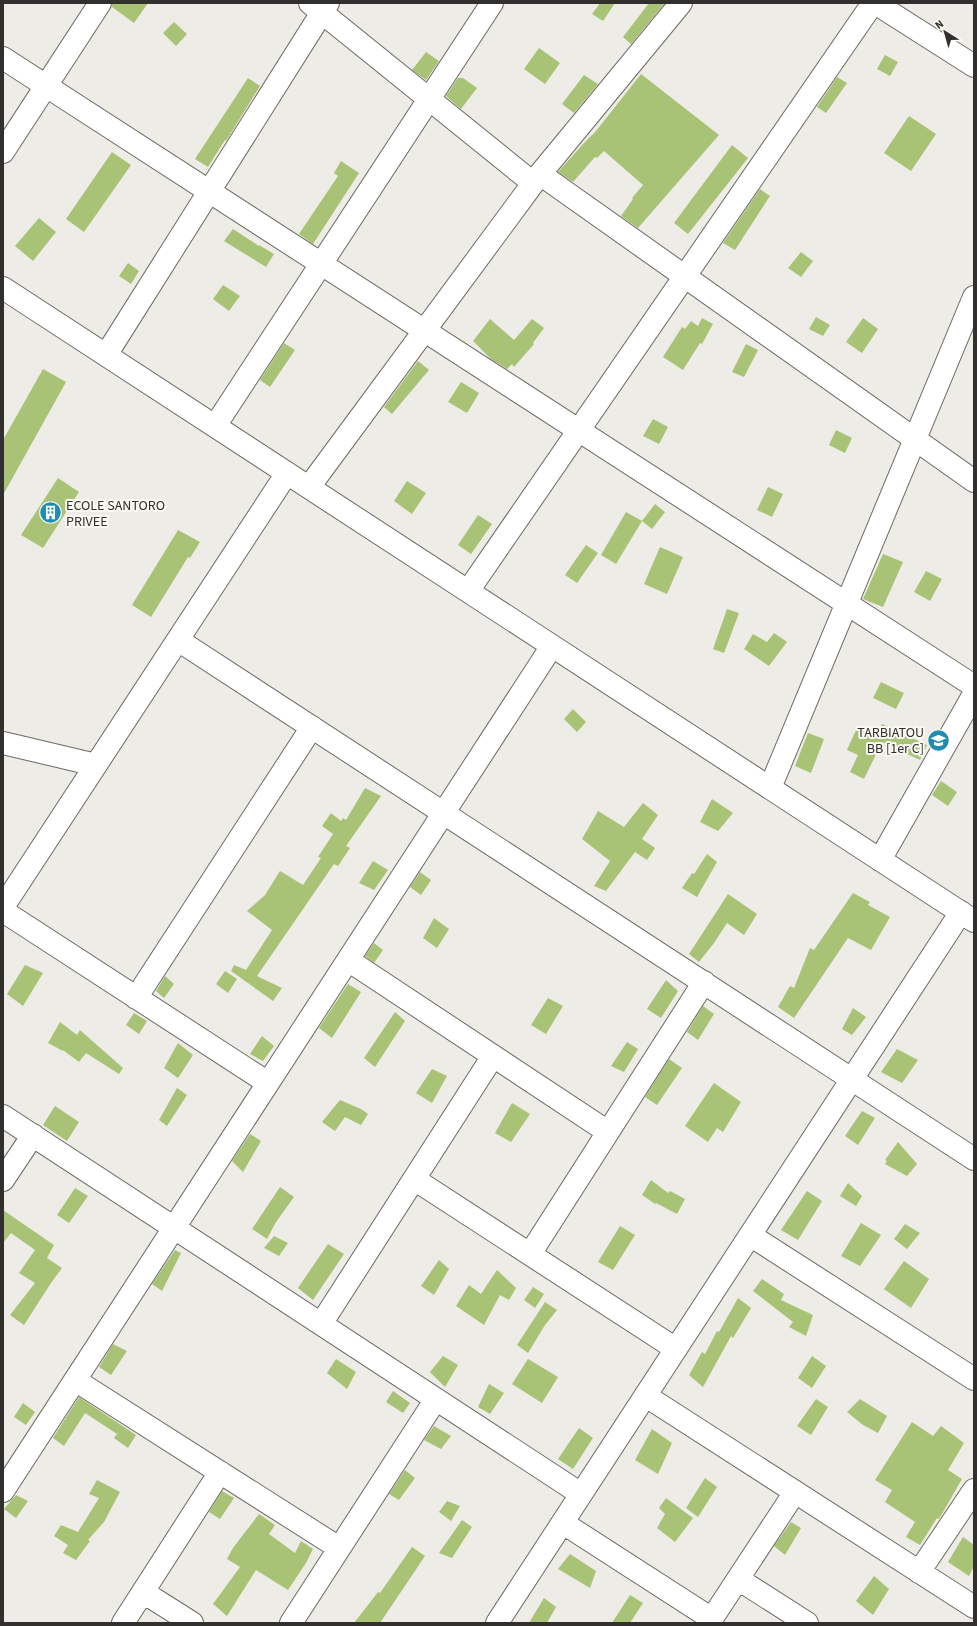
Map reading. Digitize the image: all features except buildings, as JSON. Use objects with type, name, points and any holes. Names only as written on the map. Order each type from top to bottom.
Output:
[{"type":"street","points":[[3,152],[100,3]]},
{"type":"street","points":[[215,426],[492,3]]},
{"type":"street","points":[[309,488],[536,179],[681,3]]},
{"type":"street","points":[[468,591],[874,3],[974,66]]},
{"type":"street","points":[[106,355],[210,191],[320,6],[429,99],[536,179],[684,277],[974,481]]},
{"type":"street","points":[[3,58],[974,686]]},
{"type":"street","points":[[3,288],[967,917],[852,1079],[498,1623]]},
{"type":"street","points":[[770,788],[974,297]]},
{"type":"street","points":[[3,907],[287,473]]},
{"type":"street","points":[[178,640],[974,1159]]},
{"type":"street","points":[[3,1491],[552,646]]},
{"type":"street","points":[[880,860],[974,694]]},
{"type":"street","points":[[136,998],[312,727]]},
{"type":"street","points":[[3,743],[96,765]]},
{"type":"street","points":[[3,912],[268,1083]]},
{"type":"street","points":[[348,960],[608,1132]]},
{"type":"street","points":[[530,1254],[704,982]]},
{"type":"street","points":[[321,1324],[493,1056]]},
{"type":"street","points":[[3,1116],[581,1494]]},
{"type":"street","points":[[3,1180],[33,1135]]},
{"type":"street","points":[[414,1178],[676,1349]]},
{"type":"street","points":[[750,1235],[974,1379]]},
{"type":"street","points":[[75,1380],[339,1548]]},
{"type":"street","points":[[646,1396],[974,1607]]},
{"type":"street","points":[[291,1623],[436,1399]]},
{"type":"street","points":[[123,1623],[220,1472]]},
{"type":"street","points":[[919,1572],[974,1490]]},
{"type":"street","points":[[563,1523],[710,1621],[795,1492]]},
{"type":"street","points":[[738,1579],[807,1623]]},
{"type":"street","points":[[143,1592],[192,1623]]},
{"type":"place","name":"ECOLE SANTORO PRIVEE","points":[[50,513]]},
{"type":"place","name":"TARBIATOU BB [1er C]","points":[[939,740]]}]
